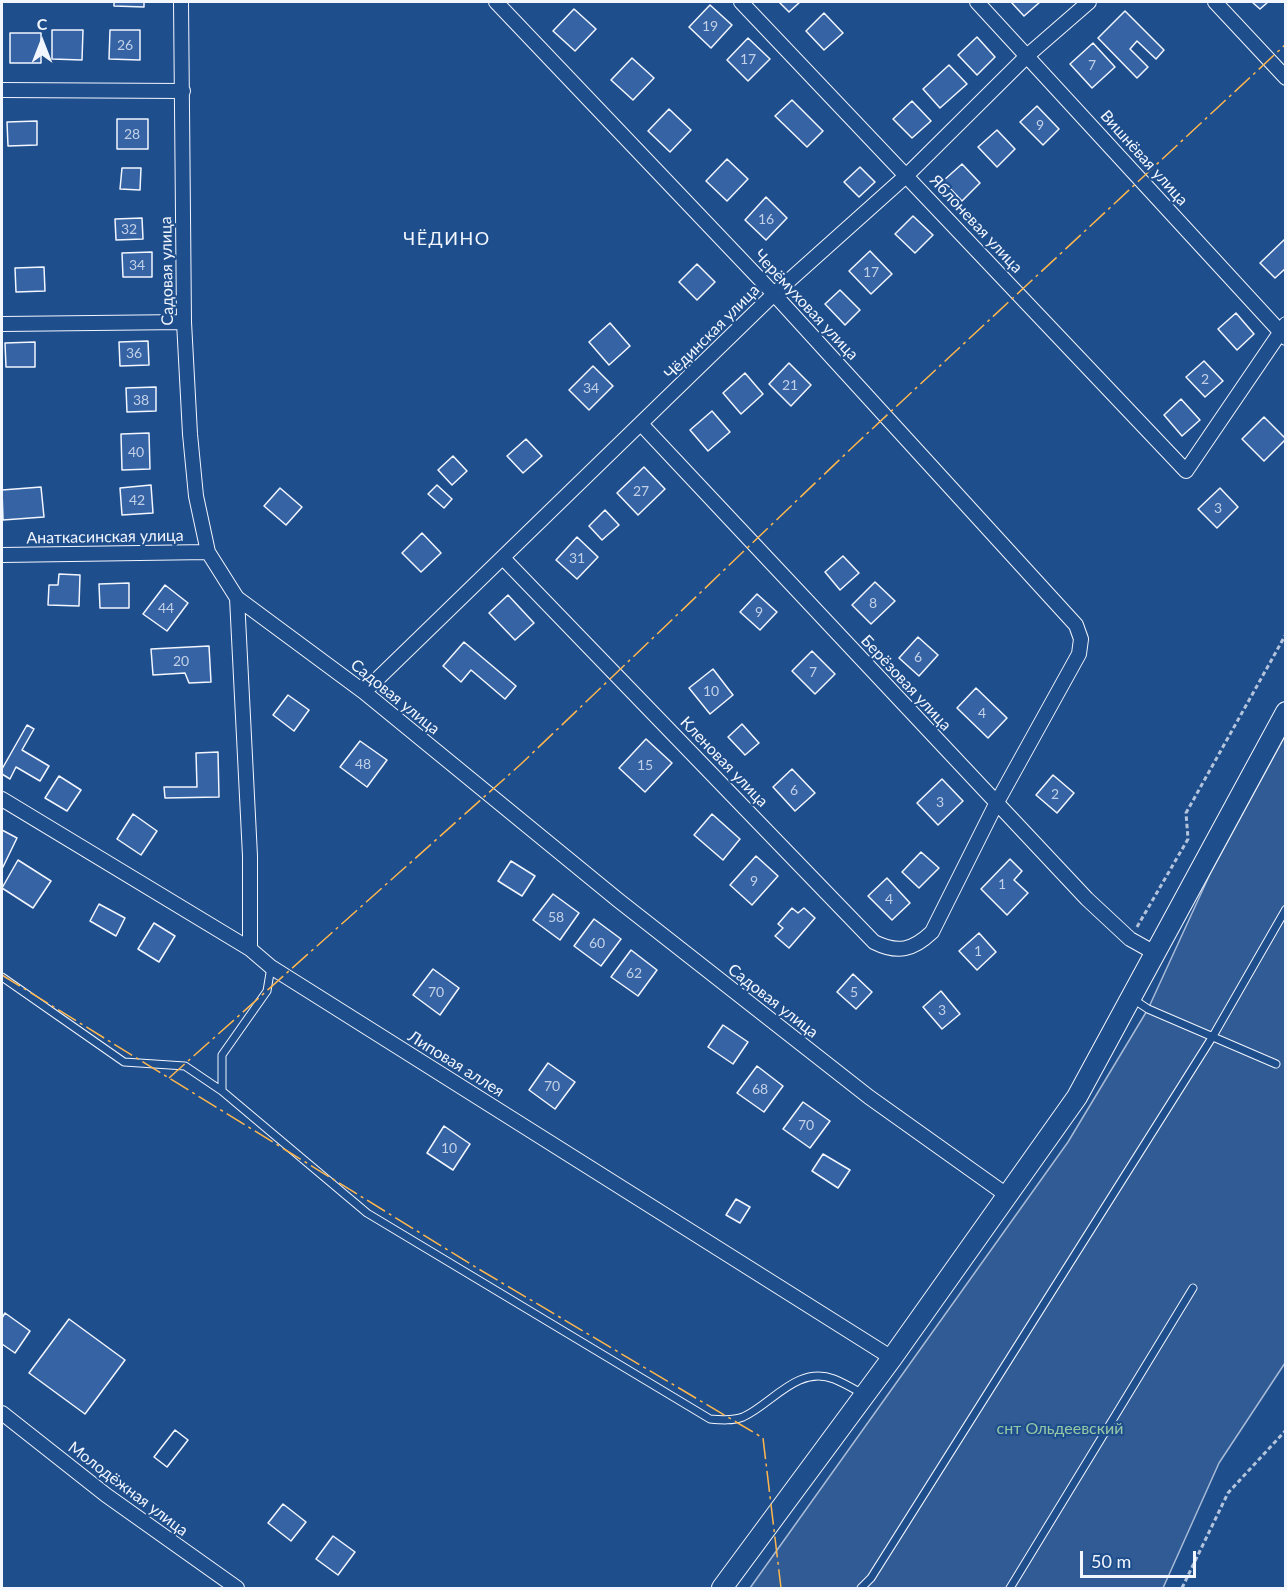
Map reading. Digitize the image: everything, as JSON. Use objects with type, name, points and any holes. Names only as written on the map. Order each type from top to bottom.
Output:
[{"type":"street","name":"Садовая улица","points":[[181,2],[184,322],[196,496],[208,552],[237,598],[364,692],[618,900],[859,1090],[1008,1196]]},
{"type":"street","name":"Черёмуховая улица","points":[[496,2],[774,294],[1076,625],[1081,639],[1079,654],[996,804]]},
{"type":"street","name":"Яблоневая улица","points":[[741,2],[1186,471],[1284,331]]},
{"type":"street","name":"Вишнёвая улица","points":[[977,2],[1284,331]]},
{"type":"street","name":"Чёдинская улица","points":[[364,692],[642,425],[774,294],[907,175],[1028,55],[1089,2]]},
{"type":"street","points":[[1215,2],[1286,78]]},
{"type":"street","points":[[2,90],[183,90]]},
{"type":"street","points":[[2,324],[184,322]]},
{"type":"street","name":"Берёзовая улица","points":[[642,425],[1087,899],[1130,939],[1155,953]]},
{"type":"street","name":"Анаткасинская улица","points":[[2,555],[208,552]]},
{"type":"street","name":"Кленовая улица","points":[[503,558],[874,942],[887,949],[901,950],[918,945],[932,932],[996,804]]},
{"type":"street","points":[[237,598],[250,856],[250,949]]},
{"type":"street","points":[[722,1588],[892,1358],[1077,1096],[1132,999],[1286,712]]},
{"type":"street","name":"Липовая аллея","points":[[2,799],[250,949],[271,967],[892,1358]]},
{"type":"street","name":"Молодёжная улица","points":[[2,1413],[106,1495],[237,1588]]},
{"type":"lane","points":[[861,1588],[872,1578],[1213,1036],[1286,909]]},
{"type":"lane","points":[[222,1091],[222,1055],[267,991],[271,967]]},
{"type":"lane","points":[[2,977],[124,1062],[185,1066],[222,1091],[367,1213],[710,1419],[725,1420],[742,1417],[786,1385],[817,1377],[833,1378],[864,1395]]},
{"type":"lane","points":[[1132,999],[1148,1009],[1276,1064]]},
{"type":"lane","points":[[1010,1588],[1193,1288]]},
{"type":"path","points":[[1130,939],[1188,838],[1186,813],[1286,634]]},
{"type":"path","points":[[1182,1588],[1228,1493],[1286,1430]]},
{"type":"shaded area","name":"снт Ольдеевский","points":[[1285,736],[1285,1363],[1219,1463],[1163,1588],[750,1588],[1068,1142],[1148,1009],[1210,874]]},
{"type":"building","points":[[114,2],[144,2],[144,7],[114,6]]},
{"type":"building","points":[[779,2],[800,2],[789,12]]},
{"type":"building","points":[[1011,2],[1040,2],[1024,16]]},
{"type":"building","points":[[1252,2],[1268,2],[1260,9]]},
{"type":"building","points":[[710,5],[732,25],[711,48],[689,27]]},
{"type":"building","points":[[574,9],[596,29],[575,51],[553,31]]},
{"type":"building","points":[[1125,11],[1164,50],[1156,59],[1137,41],[1130,49],[1148,67],[1137,78],[1098,38]]},
{"type":"building","points":[[824,13],[843,33],[824,50],[806,31]]},
{"type":"building","points":[[52,30],[83,30],[82,60],[52,59]]},
{"type":"building","points":[[110,30],[140,30],[140,60],[109,59]]},
{"type":"building","points":[[10,33],[41,33],[41,63],[10,63]]},
{"type":"building","points":[[977,37],[995,57],[977,75],[958,55]]},
{"type":"building","points":[[748,38],[770,59],[748,81],[727,60]]},
{"type":"building","points":[[1093,43],[1115,67],[1092,88],[1070,64]]},
{"type":"building","points":[[632,58],[654,78],[633,100],[611,80]]},
{"type":"building","points":[[949,65],[967,84],[940,108],[923,89]]},
{"type":"building","points":[[792,100],[823,131],[807,147],[775,116]]},
{"type":"building","points":[[912,101],[931,121],[912,138],[893,119]]},
{"type":"building","points":[[1037,106],[1059,129],[1043,145],[1020,122]]},
{"type":"building","points":[[669,109],[691,130],[670,152],[648,131]]},
{"type":"building","points":[[117,119],[148,119],[148,149],[117,149]]},
{"type":"building","points":[[37,121],[37,145],[8,146],[7,122]]},
{"type":"building","points":[[997,130],[1015,149],[997,167],[978,147]]},
{"type":"building","points":[[727,159],[748,179],[727,201],[706,181]]},
{"type":"building","points":[[962,164],[980,183],[962,201],[943,181]]},
{"type":"building","points":[[860,167],[875,182],[859,197],[844,182]]},
{"type":"building","points":[[122,168],[141,168],[140,190],[120,189]]},
{"type":"building","points":[[766,197],[787,218],[766,240],[745,220]]},
{"type":"building","points":[[913,216],[933,235],[915,253],[895,234]]},
{"type":"building","points":[[142,218],[143,239],[116,240],[115,219]]},
{"type":"building","points":[[1285,239],[1286,268],[1275,278],[1260,263]]},
{"type":"building","points":[[870,251],[892,274],[871,294],[849,271]]},
{"type":"building","points":[[152,252],[152,277],[123,277],[122,253]]},
{"type":"building","points":[[697,264],[715,282],[697,300],[679,282]]},
{"type":"building","points":[[44,267],[45,291],[16,292],[15,268]]},
{"type":"building","points":[[840,290],[860,310],[845,325],[825,304]]},
{"type":"building","points":[[1236,313],[1254,334],[1237,350],[1218,329]]},
{"type":"building","points":[[610,323],[630,346],[609,365],[589,342]]},
{"type":"building","points":[[148,341],[149,365],[120,366],[119,342]]},
{"type":"building","points":[[35,342],[35,367],[6,367],[5,343]]},
{"type":"building","points":[[1204,361],[1223,381],[1205,397],[1186,377]]},
{"type":"building","points":[[789,363],[811,385],[791,406],[769,384]]},
{"type":"building","points":[[593,366],[613,386],[589,410],[569,390]]},
{"type":"building","points":[[745,373],[763,394],[741,414],[723,393]]},
{"type":"building","points":[[156,387],[156,411],[127,412],[126,388]]},
{"type":"building","points":[[1181,399],[1200,420],[1182,436],[1164,415]]},
{"type":"building","points":[[712,411],[730,432],[708,451],[690,430]]},
{"type":"building","points":[[1264,417],[1286,439],[1264,461],[1242,439]]},
{"type":"building","points":[[149,433],[150,469],[122,470],[121,434]]},
{"type":"building","points":[[526,439],[542,456],[523,473],[507,456]]},
{"type":"building","points":[[453,456],[467,471],[452,485],[438,470]]},
{"type":"building","points":[[644,467],[665,489],[638,515],[617,493]]},
{"type":"building","points":[[151,485],[153,513],[122,515],[120,488]]},
{"type":"building","points":[[437,485],[452,499],[444,508],[428,494]]},
{"type":"building","points":[[41,487],[44,517],[3,520],[2,490]]},
{"type":"building","points":[[280,488],[302,507],[286,525],[264,506]]},
{"type":"building","points":[[1220,488],[1238,507],[1217,528],[1198,509]]},
{"type":"building","points":[[605,510],[619,525],[602,540],[589,526]]},
{"type":"building","points":[[422,533],[441,553],[421,572],[402,553]]},
{"type":"building","points":[[577,537],[598,557],[577,579],[556,560]]},
{"type":"building","points":[[843,556],[859,573],[840,590],[825,572]]},
{"type":"building","points":[[59,574],[80,575],[79,606],[48,605],[49,585],[58,585]]},
{"type":"building","points":[[875,582],[895,601],[871,624],[852,605]]},
{"type":"building","points":[[129,583],[129,608],[100,608],[99,584]]},
{"type":"building","points":[[165,585],[188,603],[167,631],[143,614]]},
{"type":"building","points":[[757,594],[777,612],[760,630],[740,612]]},
{"type":"building","points":[[508,595],[534,623],[515,640],[489,613]]},
{"type":"building","points":[[918,637],[938,655],[919,676],[899,658]]},
{"type":"building","points":[[464,642],[516,686],[505,699],[471,670],[461,682],[443,666]]},
{"type":"building","points":[[209,646],[211,682],[189,683],[185,673],[153,675],[151,649]]},
{"type":"building","points":[[812,651],[835,674],[815,694],[792,671]]},
{"type":"building","points":[[713,669],[733,695],[710,714],[689,688]]},
{"type":"building","points":[[976,688],[1007,718],[988,738],[957,708]]},
{"type":"building","points":[[288,695],[309,710],[294,731],[273,715]]},
{"type":"building","points":[[742,724],[759,743],[745,755],[728,737]]},
{"type":"building","points":[[27,725],[34,729],[22,750],[49,766],[40,781],[16,767],[10,779],[2,774],[2,769]]},
{"type":"building","points":[[646,739],[672,763],[645,792],[619,768]]},
{"type":"building","points":[[360,741],[387,760],[367,787],[340,767]]},
{"type":"building","points":[[218,752],[219,797],[165,798],[164,787],[197,787],[196,753]]},
{"type":"building","points":[[792,769],[815,793],[795,811],[773,787]]},
{"type":"building","points":[[1053,775],[1074,793],[1057,813],[1036,795]]},
{"type":"building","points":[[59,776],[81,790],[67,811],[45,798]]},
{"type":"building","points":[[942,779],[963,801],[938,825],[917,803]]},
{"type":"building","points":[[133,814],[157,831],[141,855],[117,839]]},
{"type":"building","points":[[712,814],[740,839],[723,860],[694,835]]},
{"type":"building","points":[[2,830],[17,838],[2,869]]},
{"type":"building","points":[[921,852],[939,868],[919,888],[902,872]]},
{"type":"building","points":[[756,856],[778,876],[752,905],[730,885]]},
{"type":"building","points":[[1010,859],[1022,871],[1014,880],[1028,893],[1007,915],[981,889]]},
{"type":"building","points":[[18,860],[51,881],[33,908],[2,888]]},
{"type":"building","points":[[511,861],[535,876],[522,896],[498,881]]},
{"type":"building","points":[[887,878],[910,903],[892,920],[868,896]]},
{"type":"building","points":[[553,894],[579,913],[560,940],[533,920]]},
{"type":"building","points":[[99,904],[125,918],[116,936],[90,921]]},
{"type":"building","points":[[792,908],[798,913],[804,908],[815,918],[789,948],[775,936],[783,928],[778,924]]},
{"type":"building","points":[[594,919],[621,939],[601,966],[574,946]]},
{"type":"building","points":[[154,923],[175,936],[159,962],[138,949]]},
{"type":"building","points":[[979,933],[996,952],[977,970],[959,951]]},
{"type":"building","points":[[631,950],[657,970],[638,996],[611,977]]},
{"type":"building","points":[[433,969],[459,988],[440,1015],[413,995]]},
{"type":"building","points":[[853,974],[872,992],[856,1009],[837,992]]},
{"type":"building","points":[[941,991],[960,1014],[942,1029],[923,1007]]},
{"type":"building","points":[[723,1025],[748,1042],[733,1064],[708,1047]]},
{"type":"building","points":[[548,1063],[575,1082],[555,1109],[529,1090]]},
{"type":"building","points":[[757,1066],[783,1086],[764,1112],[737,1093]]},
{"type":"building","points":[[803,1102],[830,1121],[810,1148],[783,1129]]},
{"type":"building","points":[[444,1126],[470,1144],[453,1170],[427,1153]]},
{"type":"building","points":[[823,1154],[850,1170],[838,1188],[812,1171]]},
{"type":"building","points":[[736,1199],[750,1207],[740,1223],[726,1215]]},
{"type":"building","points":[[5,1313],[30,1331],[15,1353],[2,1344],[2,1318]]},
{"type":"building","points":[[69,1319],[125,1360],[85,1414],[29,1373]]},
{"type":"building","points":[[175,1430],[188,1440],[167,1467],[154,1457]]},
{"type":"building","points":[[175,1430],[188,1440],[167,1467],[154,1457]]},
{"type":"building","points":[[283,1504],[306,1522],[291,1541],[268,1523]]},
{"type":"building","points":[[333,1536],[355,1552],[338,1575],[316,1559]]},
{"type":"power","points":[[169,1078],[521,764],[857,443],[1286,44]]},
{"type":"power","points":[[2,975],[477,1268],[763,1438],[781,1588]]},
{"type":"district","name":"ЧЁДИНО","points":[[447,239]]}]
